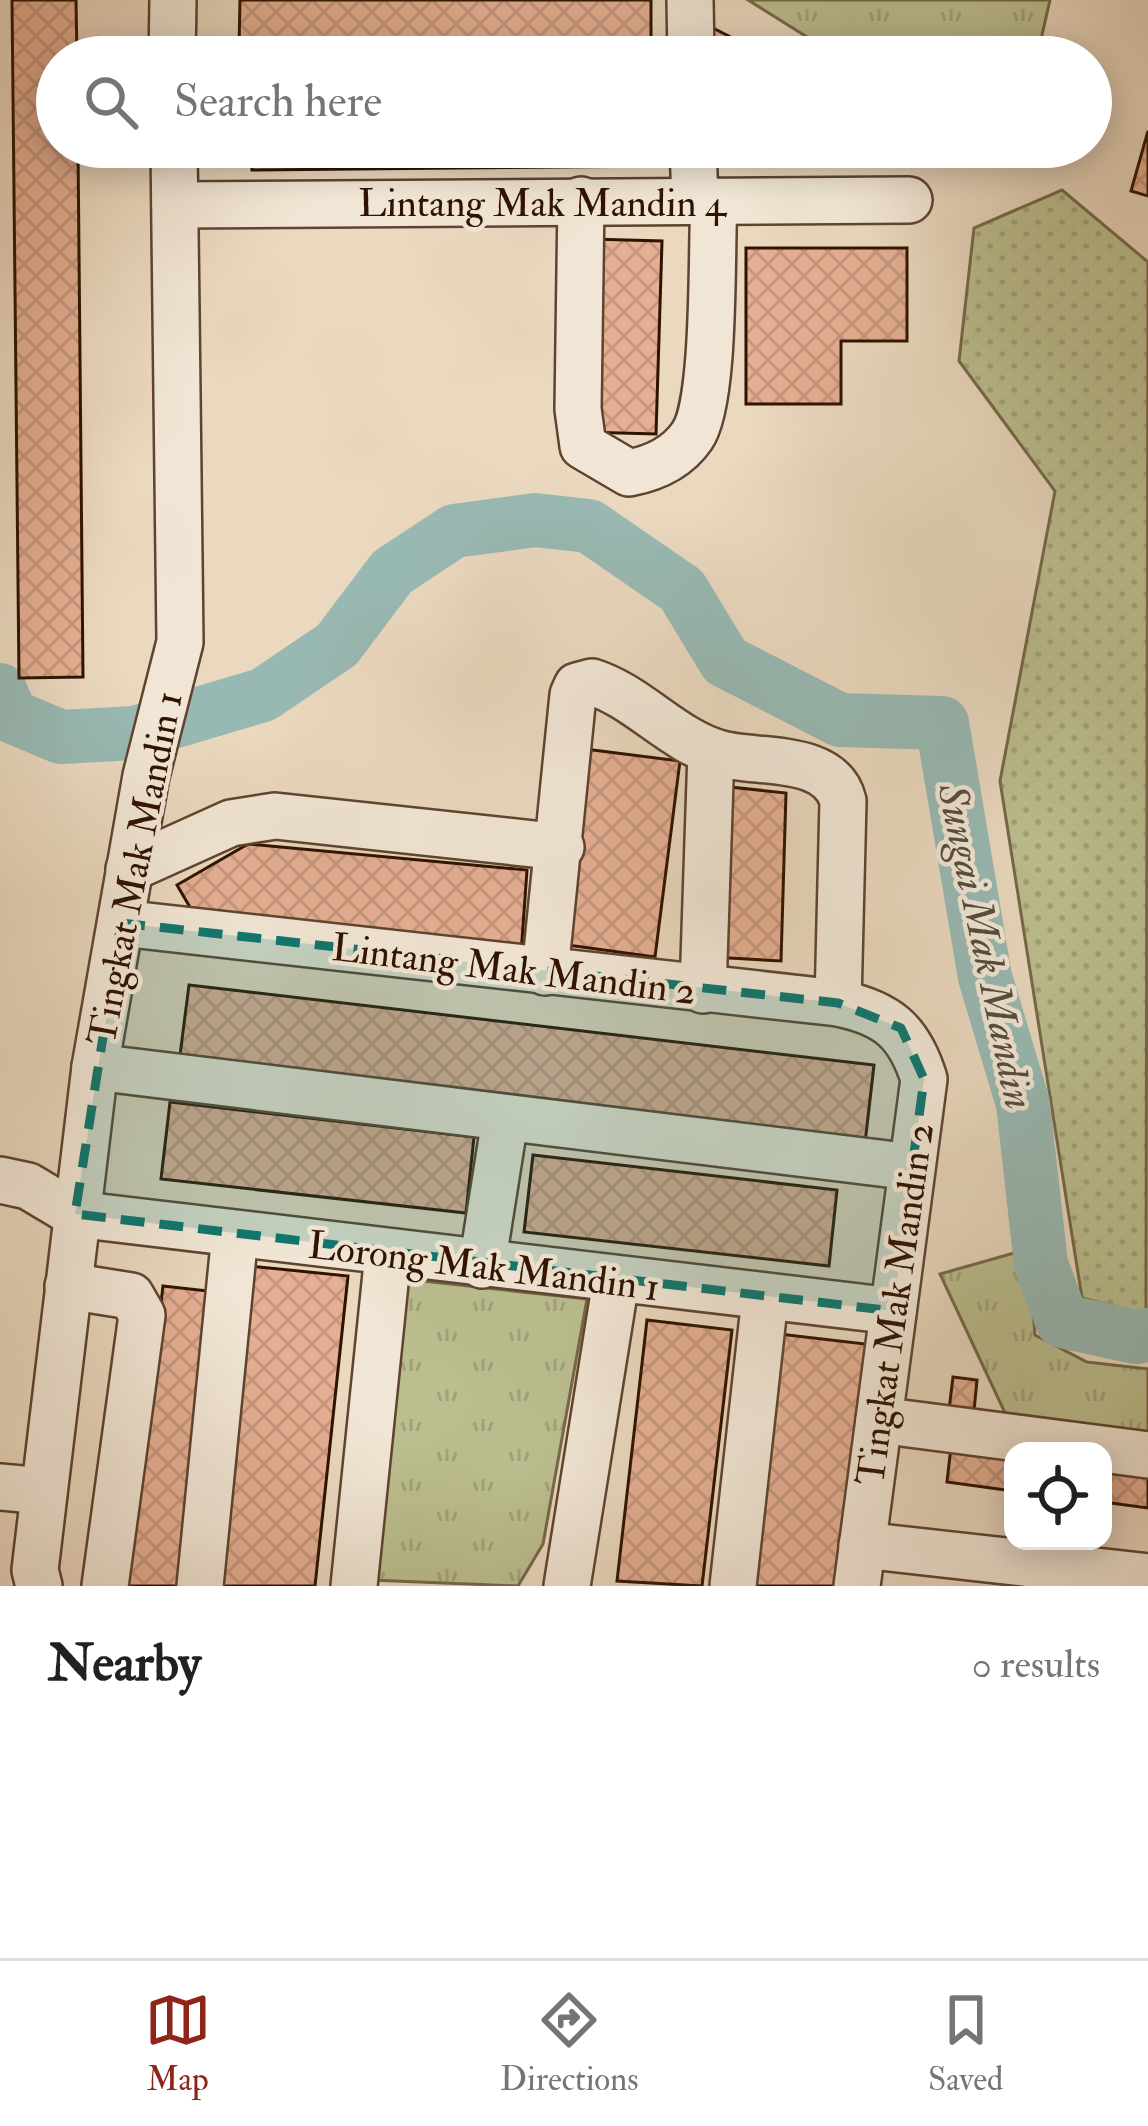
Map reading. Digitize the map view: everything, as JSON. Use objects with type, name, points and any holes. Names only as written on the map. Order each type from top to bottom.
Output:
[{"type":"street","points":[[172,36],[173,0]]},
{"type":"street","points":[[690,0],[691,36]]},
{"type":"street","name":"Tingkat Mak Mandin 1","points":[[40,1586],[22,1489],[68,1286],[94,1067],[146,776],[180,642],[174,168]]},
{"type":"street","points":[[581,200],[578,409],[583,446],[629,473],[657,468],[694,435],[705,399],[704,200],[697,168]]},
{"type":"street","name":"Lintang Mak Mandin 4","points":[[175,206],[909,200]]},
{"type":"street","points":[[545,972],[577,686],[592,682],[712,751],[812,769],[840,789],[838,1003]]},
{"type":"street","points":[[703,990],[712,751]]},
{"type":"street","points":[[129,868],[231,823],[275,816],[561,847]]},
{"type":"street","name":"Lintang Mak Mandin 2","points":[[122,923],[838,1003],[871,1010],[901,1028]]},
{"type":"street","name":"Tingkat Mak Mandin 2","points":[[859,1566],[924,1079],[901,1028]]},
{"type":"street","points":[[94,1067],[912,1168]]},
{"type":"street","points":[[482,1265],[505,1120]]},
{"type":"street","points":[[0,1180],[28,1186],[75,1214]]},
{"type":"street","name":"Lorong Mak Mandin 1","points":[[75,1214],[388,1255],[893,1311]]},
{"type":"street","points":[[200,1586],[235,1234]]},
{"type":"street","points":[[354,1586],[388,1255]]},
{"type":"street","points":[[567,1586],[616,1281]]},
{"type":"street","points":[[68,1286],[131,1296],[142,1315],[105,1586]]},
{"type":"street","points":[[733,1586],[765,1298]]},
{"type":"street","points":[[879,1420],[1148,1454]]},
{"type":"street","points":[[859,1566],[1148,1577]]},
{"type":"highlighted area","points":[[121,923],[838,1003],[901,1028],[924,1079],[893,1311],[75,1214]]},
{"type":"green space","points":[[748,0],[1050,0],[1042,36],[805,36]]},
{"type":"green space","points":[[1062,190],[1148,262],[1146,1315],[1082,1298],[1000,781],[1055,491],[959,361],[974,228]]},
{"type":"green space","points":[[1028,1249],[1035,1335],[1087,1362],[1148,1369],[1148,1444],[1013,1430],[940,1274]]},
{"type":"green space","points":[[404,1279],[587,1299],[543,1544],[518,1586],[371,1580]]},
{"type":"building","points":[[12,0],[76,0],[77,36],[36,36],[36,168],[78,168],[83,677],[19,678]]},
{"type":"building","points":[[240,0],[651,0],[651,36],[239,36]]},
{"type":"building","points":[[709,26],[729,36],[709,36]]},
{"type":"building","points":[[1148,131],[1148,196],[1131,191]]},
{"type":"building","points":[[252,168],[458,168],[252,170]]},
{"type":"building","points":[[590,239],[662,241],[656,434],[584,432]]},
{"type":"building","points":[[746,248],[907,248],[907,341],[841,341],[841,404],[746,404]]},
{"type":"building","points":[[585,749],[680,761],[655,957],[560,944]]},
{"type":"building","points":[[721,786],[786,793],[781,961],[713,957]]},
{"type":"building","points":[[248,844],[527,870],[520,968],[201,926],[177,885]]},
{"type":"building","points":[[189,985],[874,1065],[865,1143],[179,1063]]},
{"type":"building","points":[[170,1102],[474,1137],[466,1213],[161,1179]]},
{"type":"building","points":[[533,1155],[837,1190],[829,1266],[524,1232]]},
{"type":"building","points":[[250,1266],[348,1276],[315,1586],[216,1586]]},
{"type":"building","points":[[163,1286],[226,1293],[192,1586],[128,1586]]},
{"type":"building","points":[[647,1320],[732,1330],[702,1586],[617,1581]]},
{"type":"building","points":[[779,1334],[874,1345],[846,1586],[749,1586]]},
{"type":"building","points":[[953,1377],[977,1380],[973,1421],[948,1418]]},
{"type":"building","points":[[952,1438],[1004,1449],[1004,1490],[947,1482]]},
{"type":"building","points":[[1112,1458],[1148,1463],[1148,1508],[1112,1503]]},
{"type":"waterway","name":"Sungai Mak Mandin","points":[[0,690],[11,716],[61,737],[135,733],[263,695],[337,645],[392,572],[454,531],[535,520],[589,526],[682,590],[725,661],[840,720],[942,723],[985,977],[1023,1104],[1041,1264],[1062,1321],[1136,1337],[1148,1335]]}]
